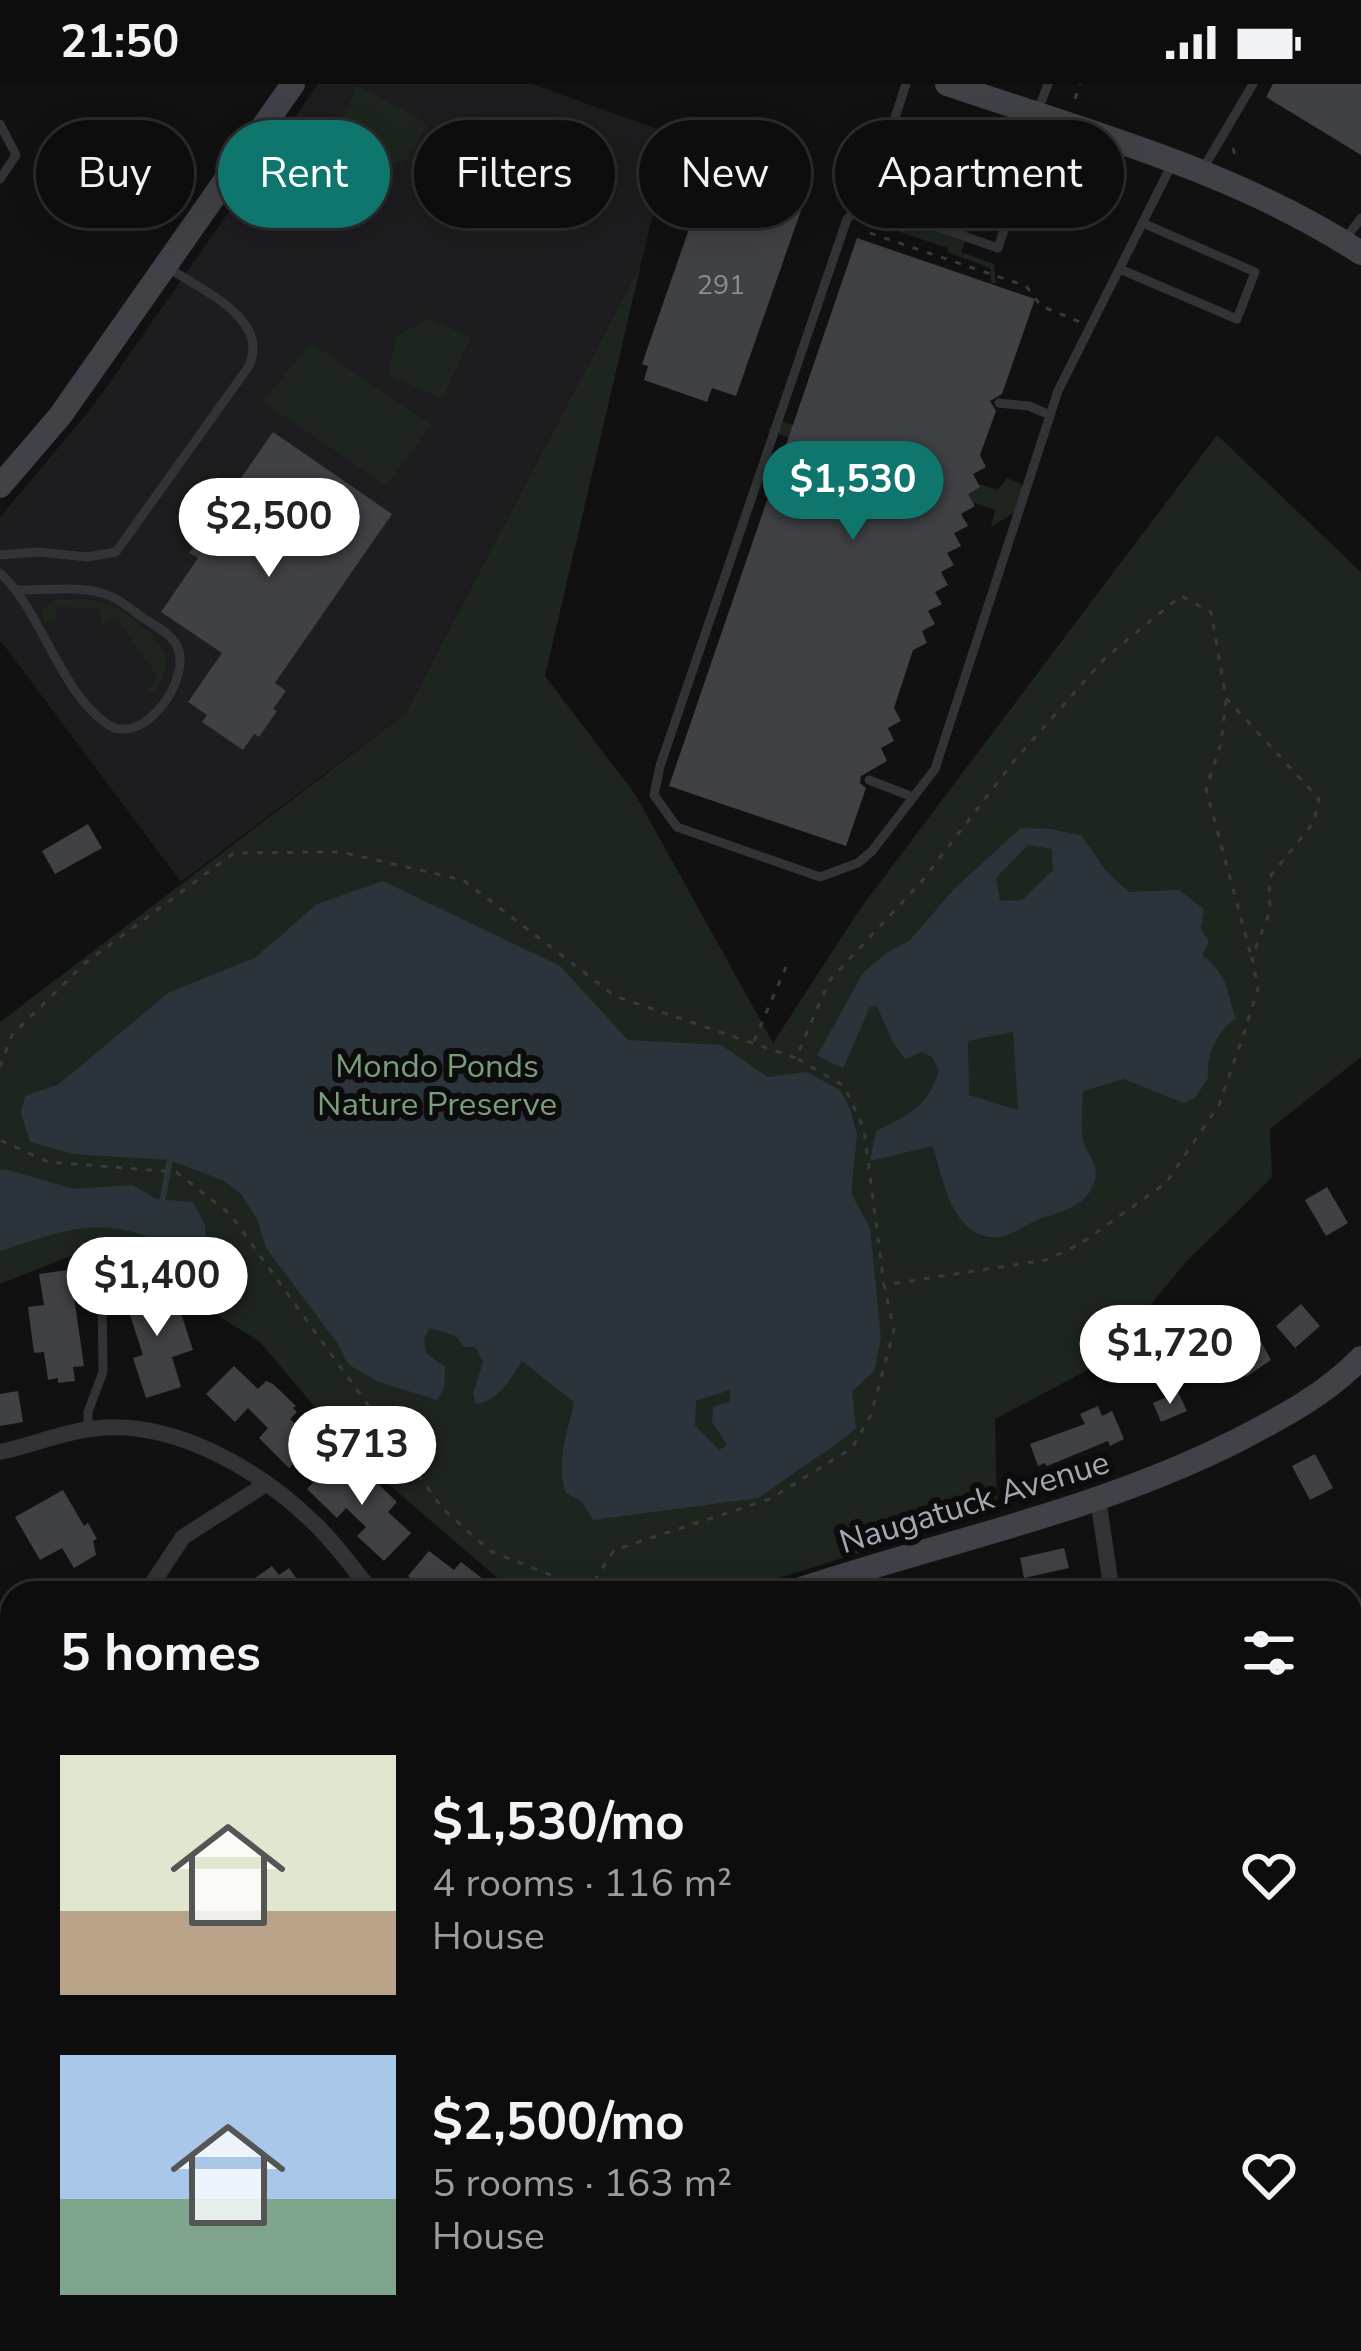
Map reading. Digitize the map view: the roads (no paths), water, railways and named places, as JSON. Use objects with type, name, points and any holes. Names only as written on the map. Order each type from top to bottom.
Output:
[{"type":"main road","points":[[0,486],[60,416],[293,84]]},
{"type":"main road","points":[[947,84],[1202,172],[1352,247]]},
{"type":"main road","name":"Naugatuck Avenue","points":[[828,1581],[1098,1499],[1180,1467],[1320,1394],[1361,1358]]},
{"type":"street","points":[[0,1452],[88,1429],[151,1430],[221,1458],[266,1484],[316,1524],[363,1581]]},
{"type":"street","points":[[154,1581],[183,1537],[266,1484]]},
{"type":"street","points":[[1098,1499],[1110,1581]]},
{"type":"lane","points":[[894,120],[906,84]]},
{"type":"lane","points":[[1036,115],[1048,84]]},
{"type":"lane","points":[[1202,172],[1253,84]]},
{"type":"lane","points":[[0,124],[16,155],[0,179]]},
{"type":"lane","points":[[844,228],[654,795],[676,827],[820,877],[858,863],[872,851],[934,770],[1058,391],[1173,162]]},
{"type":"lane","points":[[1352,247],[1361,218]]},
{"type":"lane","points":[[1122,270],[1237,320],[1255,272],[1145,224]]},
{"type":"lane","points":[[941,228],[998,248],[1004,228]]},
{"type":"lane","points":[[0,555],[106,556],[125,545],[252,361],[255,344],[249,327],[167,267]]},
{"type":"lane","points":[[999,403],[1029,406],[1050,415]]},
{"type":"lane","points":[[0,573],[19,590],[41,634],[96,715],[123,730],[149,719],[177,680],[182,662],[171,637],[109,595],[19,590]]},
{"type":"lane","points":[[869,780],[913,797]]},
{"type":"lane","points":[[88,1429],[88,1412],[103,1372],[102,1291]]},
{"type":"waterway","points":[[162,1203],[170,1160],[177,1157]]},
{"type":"park label","name":"Mondo Ponds Nature Preserve","points":[[437,1084]]}]
